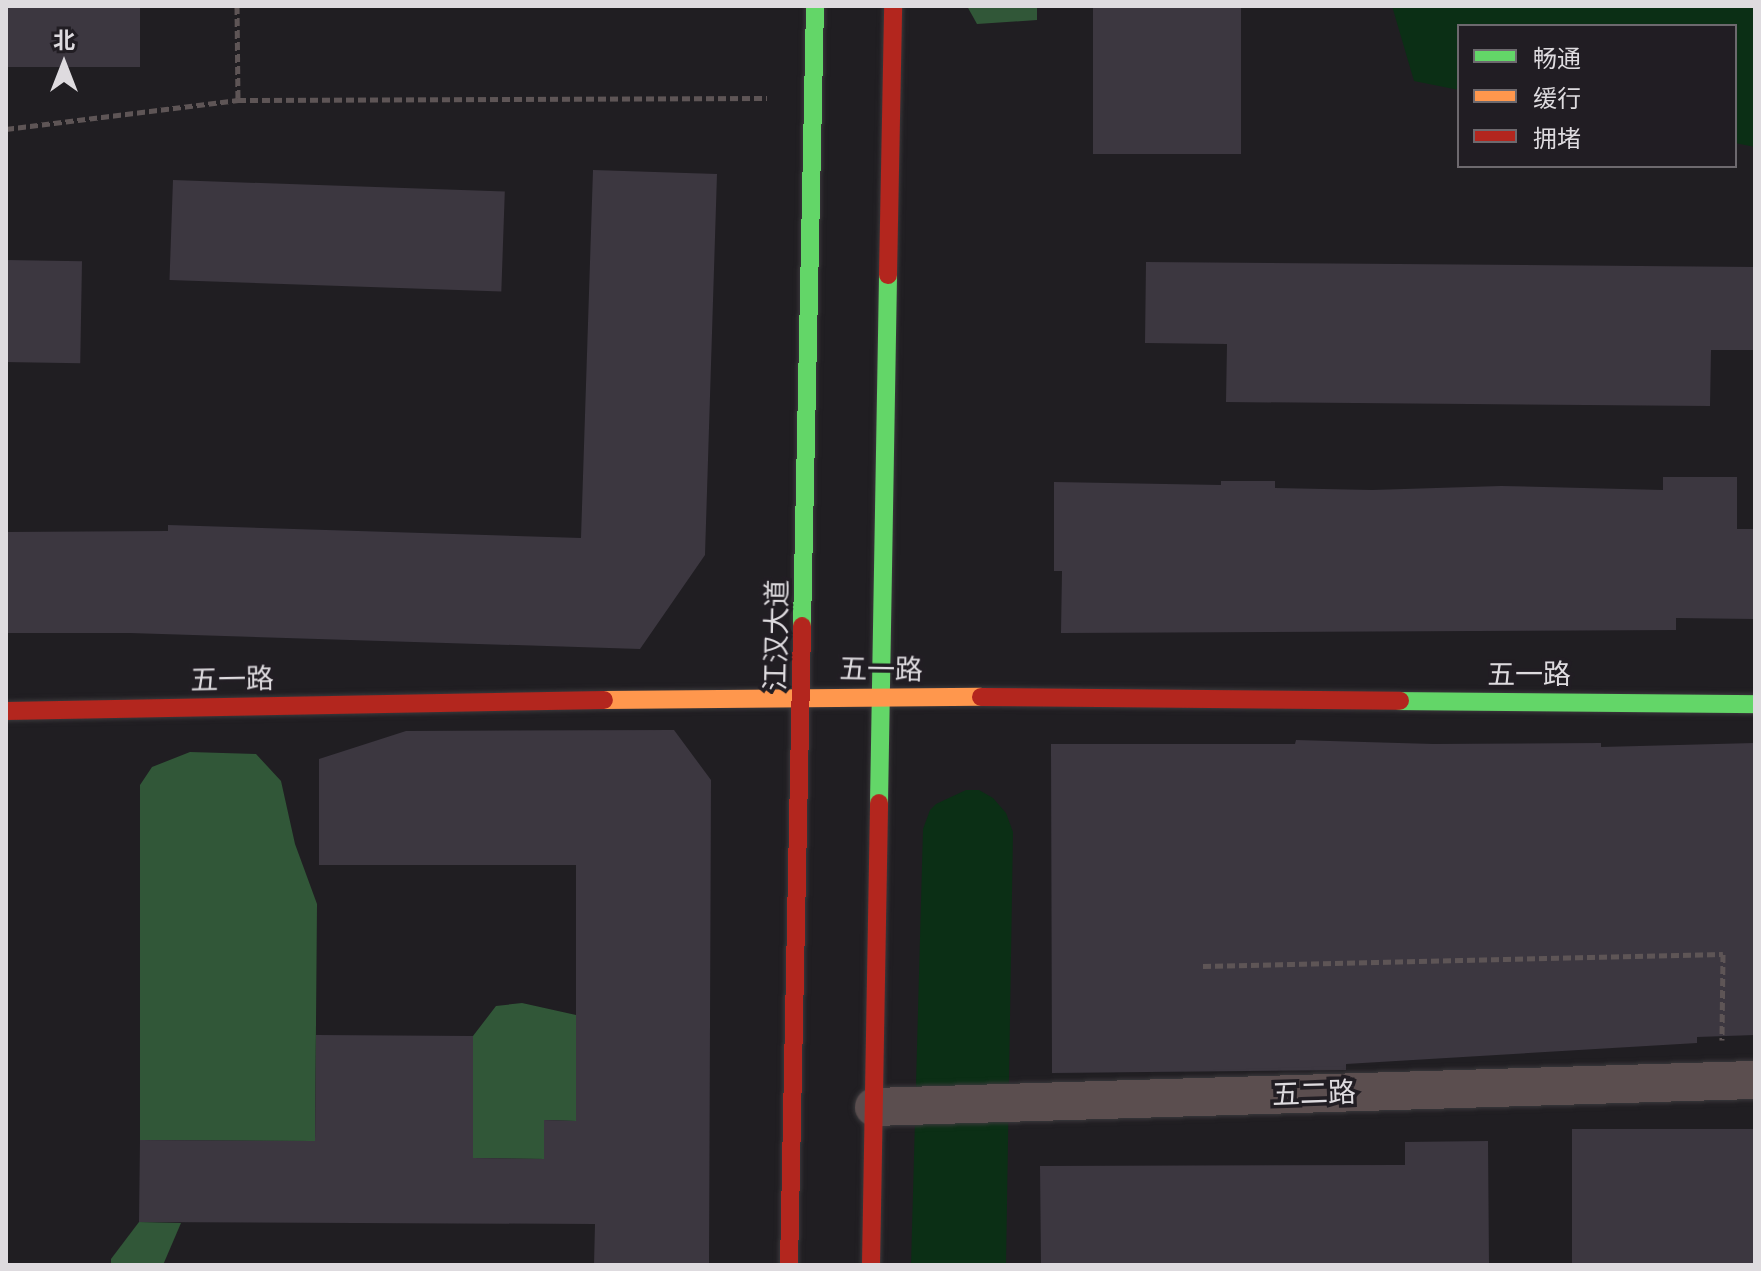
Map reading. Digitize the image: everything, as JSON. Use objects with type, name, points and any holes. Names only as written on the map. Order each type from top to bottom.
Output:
[{"type":"main road","name":"江汉大道","points":[[789,1265],[815,6]]},
{"type":"main road","points":[[871,1265],[893,6]]},
{"type":"main road","name":"五一路","points":[[6,711],[803,696],[1755,704]]},
{"type":"street","name":"五二路","points":[[874,1107],[1738,1080]]},
{"type":"path","points":[[237,6],[238,100]]},
{"type":"path","points":[[6,129],[238,100],[814,98]]},
{"type":"path","points":[[1203,966],[1723,954],[1738,1080]]},
{"type":"green space","points":[[967,6],[1037,6],[1037,20],[977,24]]},
{"type":"green space","points":[[1392,6],[1755,6],[1755,147],[1737,143],[1737,24],[1457,24],[1457,90],[1414,81]]},
{"type":"green space","points":[[190,752],[256,754],[281,781],[295,844],[317,904],[315,1141],[140,1140],[140,785],[152,767]]},
{"type":"green space","points":[[966,790],[979,790],[993,798],[1006,813],[1013,832],[1006,1265],[911,1265],[923,829],[930,810],[936,804]]},
{"type":"green space","points":[[522,1003],[576,1015],[576,1121],[545,1120],[545,1159],[473,1158],[473,1036],[496,1006]]},
{"type":"green space","points":[[139,1222],[181,1223],[163,1265],[111,1265],[111,1259]]},
{"type":"building","points":[[6,6],[140,6],[140,67],[6,67]]},
{"type":"building","points":[[1093,6],[1241,6],[1241,154],[1093,154]]},
{"type":"building","points":[[593,170],[717,174],[705,555],[640,649],[130,633],[6,633],[6,532],[168,531],[168,525],[581,538]]},
{"type":"building","points":[[173,180],[505,192],[501,292],[170,280]]},
{"type":"building","points":[[6,260],[82,261],[80,363],[6,362]]},
{"type":"building","points":[[1146,262],[1755,267],[1755,350],[1711,350],[1710,406],[1226,402],[1227,344],[1145,343]]},
{"type":"building","points":[[1663,477],[1737,477],[1737,529],[1755,529],[1755,619],[1676,618],[1676,630],[1061,633],[1062,571],[1054,571],[1054,482],[1221,485],[1221,481],[1275,481],[1275,488],[1372,490],[1501,486],[1663,490]]},
{"type":"building","points":[[674,730],[711,780],[709,1265],[594,1265],[595,1224],[139,1222],[140,1140],[315,1141],[316,1035],[473,1036],[473,1158],[544,1159],[544,1120],[576,1121],[576,865],[319,865],[319,759],[406,731]]},
{"type":"building","points":[[1296,740],[1433,744],[1601,743],[1601,747],[1755,743],[1755,1035],[1697,1037],[1697,1043],[1346,1064],[1346,1070],[1052,1073],[1051,744],[1295,744]]},
{"type":"building","points":[[1572,1129],[1755,1129],[1755,1265],[1572,1265]]},
{"type":"building","points":[[1488,1141],[1489,1265],[1041,1265],[1040,1166],[1405,1165],[1405,1142]]},
{"type":"traffic: fast","points":[[802,626],[815,6]]},
{"type":"traffic: fast","points":[[879,803],[888,275]]},
{"type":"traffic: fast","points":[[1400,701],[1755,704]]},
{"type":"traffic: slow","points":[[604,700],[981,697]]},
{"type":"traffic: jam","points":[[888,275],[893,6]]},
{"type":"traffic: jam","points":[[789,1265],[802,626]]},
{"type":"traffic: jam","points":[[981,697],[1400,701]]},
{"type":"traffic: jam","points":[[6,711],[604,700]]},
{"type":"traffic: jam","points":[[871,1265],[879,803]]}]
